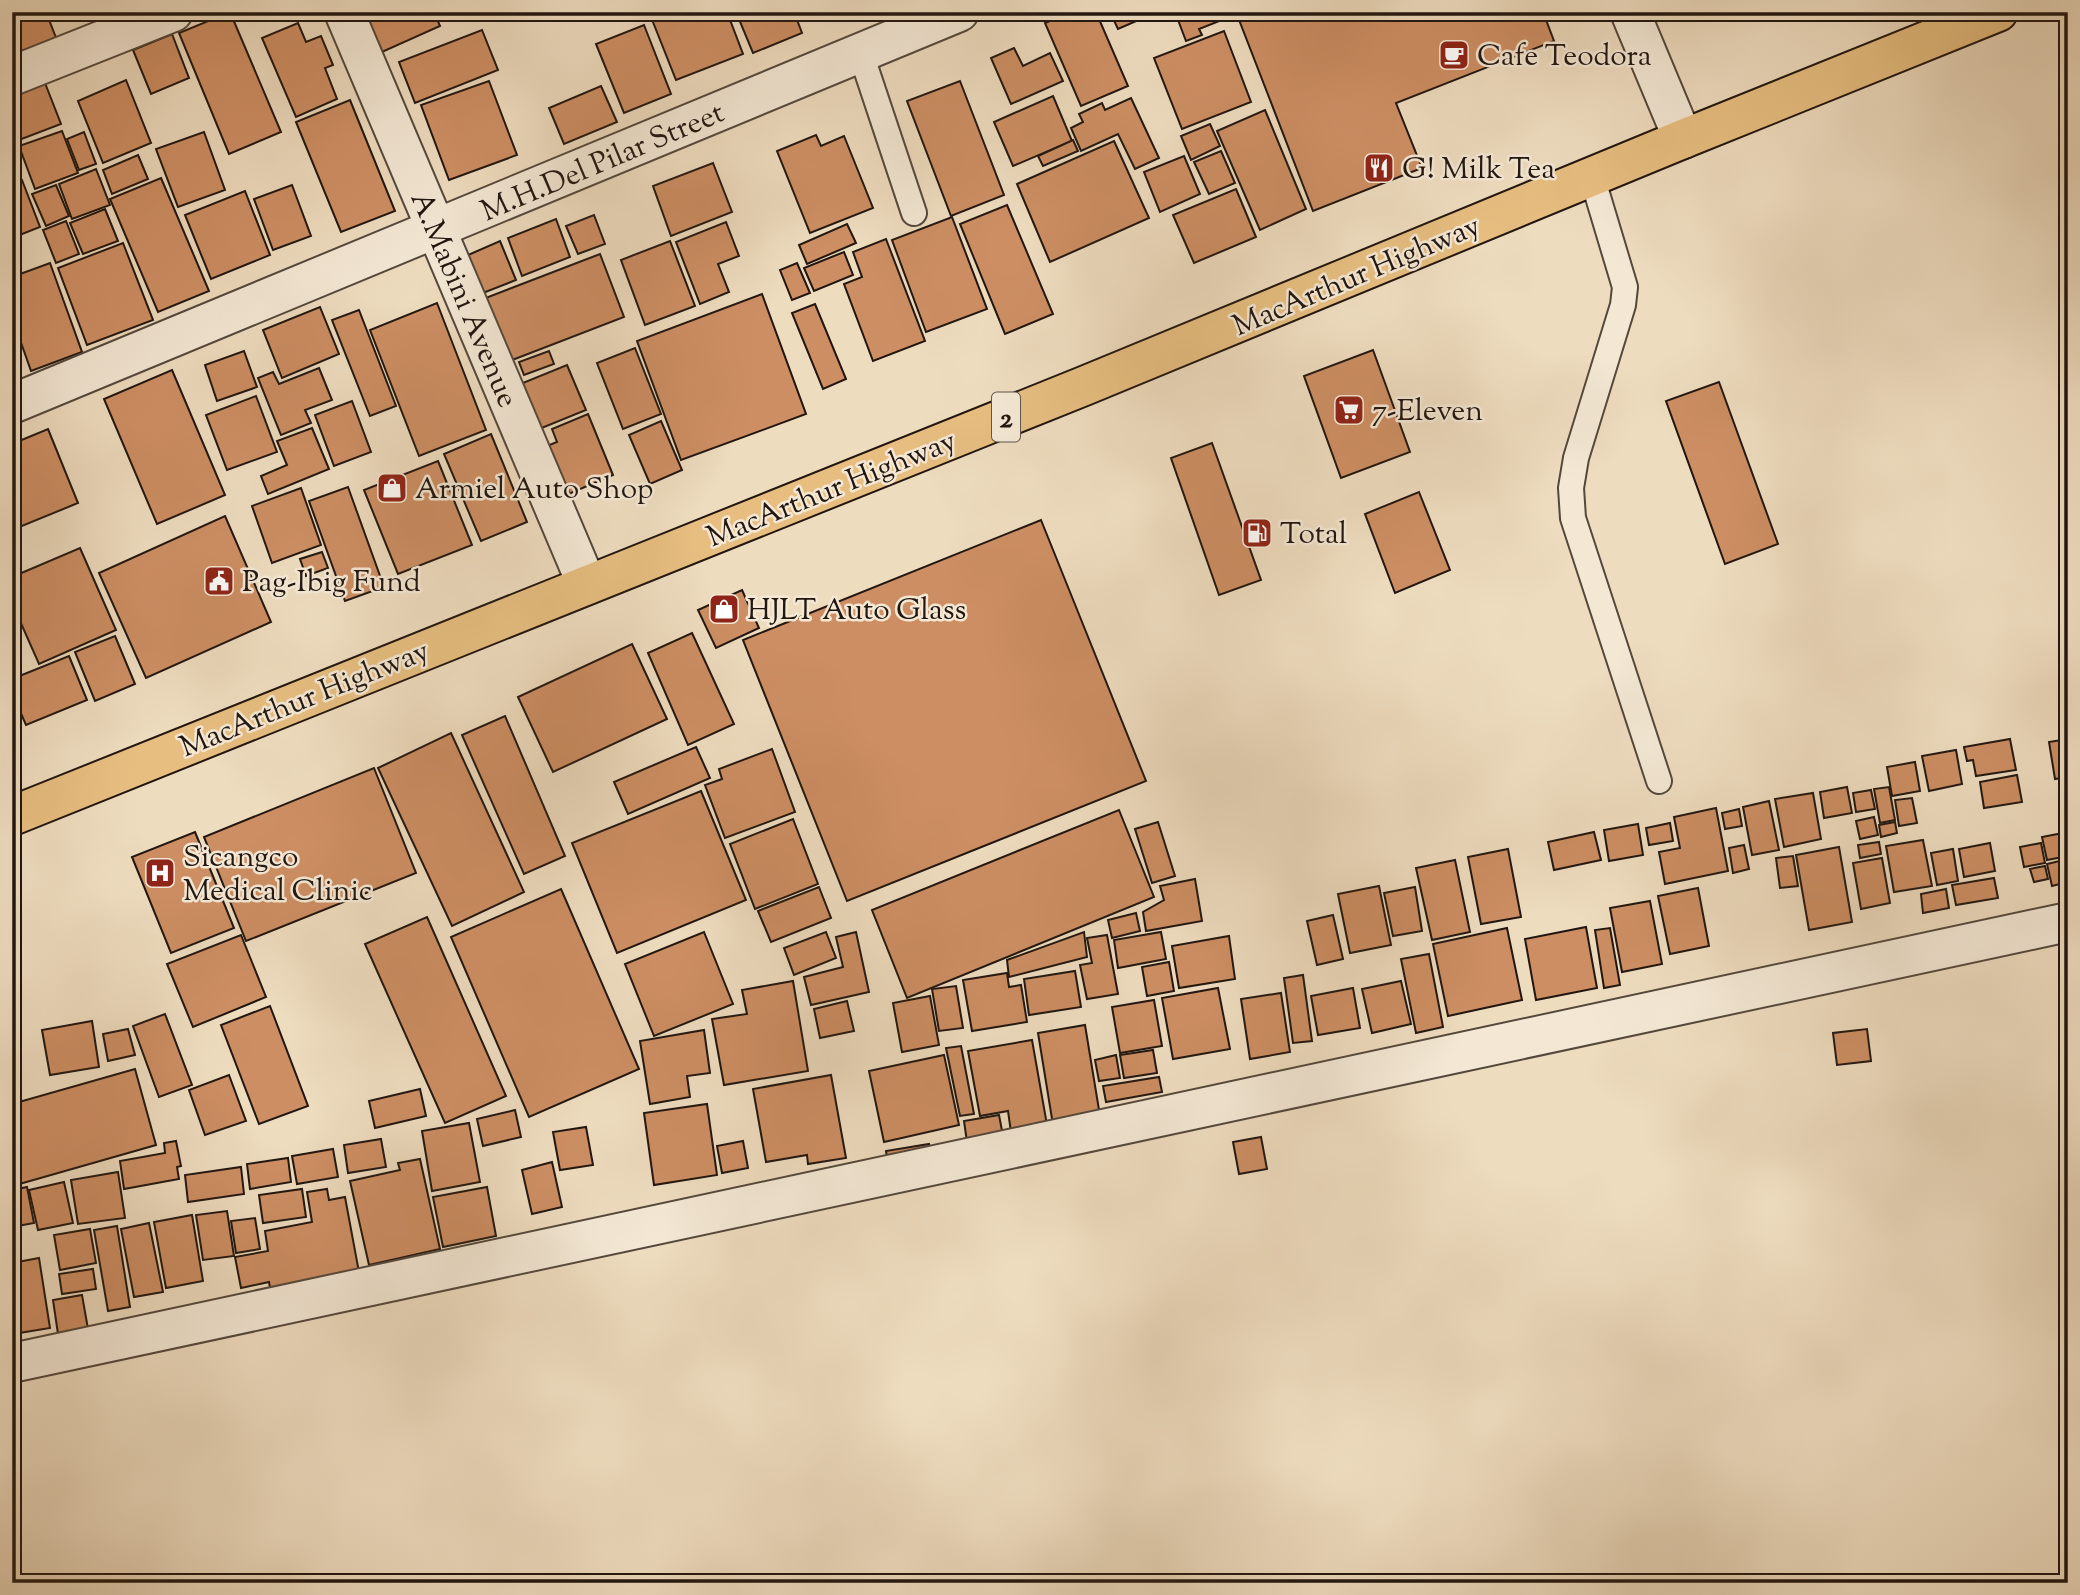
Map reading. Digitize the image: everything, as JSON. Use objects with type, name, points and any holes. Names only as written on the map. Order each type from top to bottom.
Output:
[{"type":"highway","name":"MacArthur Highway","points":[[12,816],[1145,362],[1998,12]]},
{"type":"street","points":[[12,76],[173,12]]},
{"type":"street","name":"A.Mabini Avenue","points":[[344,12],[587,585]]},
{"type":"street","name":"M.H.Del Pilar Street","points":[[12,404],[959,12]]},
{"type":"street","points":[[1630,12],[1683,139]]},
{"type":"street","points":[[12,1363],[2068,922]]},
{"type":"lane","points":[[861,54],[914,213]]},
{"type":"lane","points":[[1592,177],[1625,287],[1623,305],[1576,458],[1571,488],[1573,518],[1659,781]]},
{"type":"building","points":[[12,12],[46,12],[58,43],[12,61]]},
{"type":"building","points":[[230,12],[281,132],[229,154],[179,33]]},
{"type":"building","points":[[269,12],[292,12],[272,20]]},
{"type":"building","points":[[434,12],[440,26],[382,52],[364,13]]},
{"type":"building","points":[[649,12],[727,12],[743,54],[676,80]]},
{"type":"building","points":[[736,12],[794,12],[802,33],[753,53]]},
{"type":"building","points":[[1071,12],[1096,12],[1128,86],[1081,106],[1045,23]]},
{"type":"building","points":[[1110,12],[1157,12],[1118,29]]},
{"type":"building","points":[[1175,12],[1225,12],[1227,18],[1199,29],[1202,35],[1186,41]]},
{"type":"building","points":[[1236,12],[1543,12],[1554,41],[1396,103],[1422,168],[1313,211]]},
{"type":"building","points":[[298,23],[306,42],[321,36],[333,65],[325,68],[337,99],[296,117],[262,38]]},
{"type":"building","points":[[644,25],[671,94],[624,113],[596,44]]},
{"type":"building","points":[[482,30],[498,70],[415,103],[399,62]]},
{"type":"building","points":[[1224,31],[1251,102],[1182,129],[1154,58]]},
{"type":"building","points":[[172,34],[189,78],[151,94],[133,50]]},
{"type":"building","points":[[1014,48],[1023,66],[1050,53],[1063,81],[1011,104],[991,58]]},
{"type":"building","points":[[126,80],[151,143],[103,163],[78,101]]},
{"type":"building","points":[[489,81],[517,155],[449,180],[421,105]]},
{"type":"building","points":[[960,81],[1004,195],[951,216],[907,101]]},
{"type":"building","points":[[45,83],[61,124],[19,140],[12,124],[12,96]]},
{"type":"building","points":[[601,86],[617,122],[564,144],[549,108]]},
{"type":"building","points":[[1053,96],[1072,141],[1013,166],[994,122]]},
{"type":"building","points":[[1131,98],[1159,158],[1135,169],[1118,134],[1081,151],[1071,128],[1083,122],[1079,114],[1102,103],[1105,110]]},
{"type":"building","points":[[350,100],[395,211],[341,232],[296,122]]},
{"type":"building","points":[[1265,110],[1306,209],[1260,230],[1217,131]]},
{"type":"building","points":[[1210,124],[1220,146],[1191,160],[1181,136]]},
{"type":"building","points":[[62,131],[78,173],[35,189],[19,146]]},
{"type":"building","points":[[84,132],[96,164],[79,170],[67,139]]},
{"type":"building","points":[[204,132],[225,190],[178,207],[156,149]]},
{"type":"building","points":[[816,135],[821,146],[844,136],[873,208],[810,233],[777,151]]},
{"type":"building","points":[[1073,140],[1078,151],[1043,166],[1038,156]]},
{"type":"building","points":[[1114,141],[1149,218],[1050,262],[1017,184]]},
{"type":"building","points":[[12,142],[21,165],[12,169]]},
{"type":"building","points":[[1221,151],[1235,183],[1209,194],[1194,162]]},
{"type":"building","points":[[138,155],[148,179],[112,194],[103,170]]},
{"type":"building","points":[[1184,156],[1200,194],[1160,212],[1144,172]]},
{"type":"building","points":[[713,163],[732,212],[671,236],[653,186]]},
{"type":"building","points":[[96,169],[110,205],[72,219],[59,184]]},
{"type":"building","points":[[161,178],[209,291],[158,312],[110,199]]},
{"type":"building","points":[[22,180],[40,227],[12,238],[12,184]]},
{"type":"building","points":[[56,185],[69,216],[46,226],[32,194]]},
{"type":"building","points":[[292,185],[311,236],[273,250],[254,199]]},
{"type":"building","points":[[1236,189],[1256,237],[1194,263],[1173,215]]},
{"type":"building","points":[[245,191],[270,255],[211,279],[185,215]]},
{"type":"building","points":[[1007,205],[1053,314],[1005,334],[960,224]]},
{"type":"building","points":[[105,209],[118,241],[83,254],[70,223]]},
{"type":"building","points":[[594,215],[605,244],[578,254],[566,226]]},
{"type":"building","points":[[952,217],[987,309],[926,332],[892,240]]},
{"type":"building","points":[[556,219],[570,257],[522,276],[508,238]]},
{"type":"building","points":[[66,221],[79,254],[56,263],[43,230]]},
{"type":"building","points":[[726,222],[739,256],[718,264],[729,292],[700,304],[676,242]]},
{"type":"building","points":[[847,224],[856,243],[807,264],[799,245]]},
{"type":"building","points":[[886,239],[925,341],[873,361],[844,284],[862,277],[853,252]]},
{"type":"building","points":[[500,241],[516,280],[483,293],[468,255]]},
{"type":"building","points":[[670,241],[695,306],[645,325],[621,260]]},
{"type":"building","points":[[123,243],[153,320],[87,345],[58,268]]},
{"type":"building","points":[[844,252],[853,275],[814,291],[804,268]]},
{"type":"building","points":[[600,254],[624,317],[507,362],[483,299]]},
{"type":"building","points":[[50,263],[82,352],[31,371],[12,317],[12,277]]},
{"type":"building","points":[[797,263],[810,293],[792,300],[780,270]]},
{"type":"building","points":[[762,294],[806,414],[681,460],[637,341]]},
{"type":"building","points":[[437,303],[486,430],[419,456],[370,330]]},
{"type":"building","points":[[815,304],[846,379],[823,389],[792,313]]},
{"type":"building","points":[[320,307],[339,354],[282,378],[263,330]]},
{"type":"building","points":[[359,310],[396,406],[370,416],[332,320]]},
{"type":"building","points":[[12,336],[21,361],[12,365]]},
{"type":"building","points":[[635,348],[661,414],[623,429],[597,363]]},
{"type":"building","points":[[1373,350],[1410,452],[1341,478],[1304,376]]},
{"type":"building","points":[[244,351],[257,387],[217,401],[205,365]]},
{"type":"building","points":[[549,351],[554,364],[524,375],[519,362]]},
{"type":"building","points":[[567,365],[586,410],[527,434],[508,389]]},
{"type":"building","points":[[319,368],[332,400],[305,410],[311,423],[281,435],[258,378],[273,372],[279,384]]},
{"type":"building","points":[[172,370],[225,495],[157,524],[104,399]]},
{"type":"building","points":[[1719,382],[1778,544],[1725,564],[1666,401]]},
{"type":"building","points":[[256,396],[277,452],[227,470],[206,415]]},
{"type":"building","points":[[352,401],[371,452],[334,466],[315,415]]},
{"type":"building","points":[[588,414],[613,475],[557,499],[537,450],[557,442],[552,429]]},
{"type":"building","points":[[661,421],[682,470],[650,484],[629,435]]},
{"type":"building","points":[[312,428],[329,469],[268,494],[261,476],[287,465],[277,441]]},
{"type":"building","points":[[48,429],[78,503],[12,530],[12,444]]},
{"type":"building","points":[[491,434],[527,522],[481,541],[444,454]]},
{"type":"building","points":[[1212,443],[1261,580],[1219,595],[1171,458]]},
{"type":"building","points":[[438,461],[472,545],[398,574],[364,490]]},
{"type":"building","points":[[348,487],[384,587],[345,601],[309,501]]},
{"type":"building","points":[[301,488],[321,545],[272,563],[252,506]]},
{"type":"building","points":[[1419,492],[1450,570],[1395,593],[1365,514]]},
{"type":"building","points":[[225,516],[271,622],[146,678],[99,573]]},
{"type":"building","points":[[1041,520],[1146,781],[847,901],[743,640]]},
{"type":"building","points":[[80,548],[116,630],[39,664],[12,603],[12,577]]},
{"type":"building","points":[[322,552],[328,568],[306,576],[300,559]]},
{"type":"building","points":[[742,590],[759,628],[716,648],[698,610]]},
{"type":"building","points":[[692,633],[734,724],[688,745],[648,653]]},
{"type":"building","points":[[115,636],[135,684],[95,701],[75,652]]},
{"type":"building","points":[[632,644],[667,719],[553,772],[518,697]]},
{"type":"building","points":[[69,656],[87,700],[26,725],[12,693],[12,679]]},
{"type":"building","points":[[505,716],[565,856],[524,874],[462,735]]},
{"type":"building","points":[[451,733],[524,892],[452,926],[378,768]]},
{"type":"building","points":[[2010,739],[2016,770],[1976,776],[1973,760],[1967,761],[1964,747]]},
{"type":"building","points":[[2068,739],[2068,777],[2055,779],[2049,742]]},
{"type":"building","points":[[696,747],[710,778],[628,814],[614,782]]},
{"type":"building","points":[[772,749],[795,812],[725,838],[705,785],[722,779],[719,769]]},
{"type":"building","points":[[1956,750],[1962,784],[1929,791],[1922,756]]},
{"type":"building","points":[[1915,762],[1920,791],[1892,796],[1887,767]]},
{"type":"building","points":[[374,768],[416,873],[246,941],[204,837]]},
{"type":"building","points":[[2017,775],[2022,802],[1984,808],[1980,782]]},
{"type":"building","points":[[1847,787],[1852,813],[1824,818],[1820,792]]},
{"type":"building","points":[[1889,787],[1895,820],[1880,823],[1874,789]]},
{"type":"building","points":[[1871,790],[1875,809],[1856,812],[1853,793]]},
{"type":"building","points":[[701,791],[746,900],[617,953],[572,843]]},
{"type":"building","points":[[1813,793],[1821,839],[1784,847],[1775,799]]},
{"type":"building","points":[[1912,798],[1917,823],[1899,826],[1895,800]]},
{"type":"building","points":[[1769,801],[1779,850],[1752,855],[1743,807]]},
{"type":"building","points":[[1716,808],[1728,871],[1665,884],[1659,852],[1680,848],[1674,817]]},
{"type":"building","points":[[1739,809],[1742,826],[1725,829],[1722,813]]},
{"type":"building","points":[[1119,810],[1154,897],[907,998],[872,910]]},
{"type":"building","points":[[1874,817],[1878,835],[1860,839],[1856,821]]},
{"type":"building","points":[[793,819],[818,884],[755,909],[730,844]]},
{"type":"building","points":[[1158,822],[1175,876],[1152,883],[1135,829]]},
{"type":"building","points":[[1895,822],[1897,833],[1881,837],[1879,825]]},
{"type":"building","points":[[1670,823],[1673,841],[1649,845],[1646,828]]},
{"type":"building","points":[[1638,824],[1643,855],[1609,861],[1604,830]]},
{"type":"building","points":[[195,832],[234,928],[171,953],[132,857]]},
{"type":"building","points":[[1594,832],[1601,860],[1554,870],[1548,842]]},
{"type":"building","points":[[2068,832],[2068,856],[2047,860],[2042,837]]},
{"type":"building","points":[[1923,840],[1932,886],[1894,892],[1886,846]]},
{"type":"building","points":[[1879,842],[1881,854],[1860,858],[1858,845]]},
{"type":"building","points":[[1990,843],[1995,871],[1964,877],[1959,849]]},
{"type":"building","points":[[2041,843],[2045,863],[2024,867],[2020,847]]},
{"type":"building","points":[[1744,845],[1749,869],[1733,873],[1729,848]]},
{"type":"building","points":[[1839,847],[1852,922],[1809,930],[1796,855]]},
{"type":"building","points":[[1508,849],[1521,917],[1481,924],[1468,857]]},
{"type":"building","points":[[1953,849],[1958,881],[1937,885],[1931,853]]},
{"type":"building","points":[[1793,856],[1798,886],[1780,888],[1776,858]]},
{"type":"building","points":[[1882,858],[1890,903],[1861,909],[1853,863]]},
{"type":"building","points":[[2068,859],[2068,882],[2052,886],[2047,864]]},
{"type":"building","points":[[1455,860],[1470,932],[1432,940],[1416,868]]},
{"type":"building","points":[[2045,866],[2048,879],[2034,882],[2030,869]]},
{"type":"building","points":[[1994,878],[1998,898],[1956,905],[1952,885]]},
{"type":"building","points":[[1195,879],[1202,921],[1146,931],[1143,912],[1164,900],[1160,886]]},
{"type":"building","points":[[1379,886],[1391,945],[1350,953],[1338,894]]},
{"type":"building","points":[[819,887],[831,918],[771,942],[758,911]]},
{"type":"building","points":[[1415,887],[1422,931],[1393,936],[1384,893]]},
{"type":"building","points":[[1698,888],[1709,946],[1670,954],[1658,896]]},
{"type":"building","points":[[561,889],[639,1069],[529,1117],[451,937]]},
{"type":"building","points":[[1946,889],[1949,908],[1923,913],[1921,894]]},
{"type":"building","points":[[1650,901],[1662,964],[1622,972],[1610,908]]},
{"type":"building","points":[[1136,913],[1140,931],[1112,938],[1108,920]]},
{"type":"building","points":[[1333,915],[1343,959],[1317,965],[1307,921]]},
{"type":"building","points":[[427,917],[506,1096],[445,1123],[365,944]]},
{"type":"building","points":[[1586,927],[1597,988],[1536,1000],[1525,939]]},
{"type":"building","points":[[1507,928],[1522,1000],[1448,1016],[1433,944]]},
{"type":"building","points":[[1610,928],[1620,985],[1604,988],[1595,930]]},
{"type":"building","points":[[704,932],[733,1004],[654,1036],[625,964]]},
{"type":"building","points":[[826,932],[836,958],[794,975],[784,948]]},
{"type":"building","points":[[856,932],[869,992],[811,1005],[804,977],[843,967],[836,937]]},
{"type":"building","points":[[1084,932],[1087,957],[1009,977],[1007,960]]},
{"type":"building","points":[[1161,932],[1166,959],[1118,968],[1114,940]]},
{"type":"building","points":[[241,935],[266,997],[193,1027],[167,964]]},
{"type":"building","points":[[1107,935],[1118,994],[1087,999],[1080,965],[1092,963],[1087,938]]},
{"type":"building","points":[[1229,936],[1235,979],[1179,988],[1172,946]]},
{"type":"building","points":[[1429,954],[1443,1027],[1416,1033],[1401,959]]},
{"type":"building","points":[[1169,962],[1174,991],[1147,996],[1142,967]]},
{"type":"building","points":[[1075,971],[1081,1007],[1029,1015],[1024,979]]},
{"type":"building","points":[[1007,973],[1009,987],[1021,985],[1027,1022],[972,1031],[963,980]]},
{"type":"building","points":[[1303,975],[1312,1041],[1293,1043],[1284,978]]},
{"type":"building","points":[[793,981],[808,1071],[724,1085],[712,1019],[747,1014],[742,990]]},
{"type":"building","points":[[1401,981],[1411,1024],[1372,1033],[1362,989]]},
{"type":"building","points":[[956,986],[963,1028],[939,1031],[932,989]]},
{"type":"building","points":[[1218,988],[1230,1049],[1173,1059],[1162,998]]},
{"type":"building","points":[[1353,988],[1360,1028],[1318,1035],[1311,996]]},
{"type":"building","points":[[1281,993],[1290,1052],[1250,1059],[1241,999]]},
{"type":"building","points":[[930,996],[939,1045],[902,1052],[893,1003]]},
{"type":"building","points":[[1154,1000],[1162,1046],[1120,1053],[1112,1007]]},
{"type":"building","points":[[847,1001],[854,1031],[820,1038],[814,1009]]},
{"type":"building","points":[[270,1006],[308,1106],[259,1124],[221,1025]]},
{"type":"building","points":[[165,1014],[192,1085],[159,1097],[133,1026]]},
{"type":"building","points":[[92,1021],[99,1067],[50,1075],[42,1030]]},
{"type":"building","points":[[1085,1025],[1101,1122],[1054,1131],[1038,1033]]},
{"type":"building","points":[[128,1029],[135,1055],[108,1061],[103,1034]]},
{"type":"building","points":[[1867,1029],[1871,1061],[1837,1065],[1833,1033]]},
{"type":"building","points":[[704,1030],[710,1073],[687,1076],[690,1097],[650,1104],[640,1041]]},
{"type":"building","points":[[1032,1040],[1047,1125],[1011,1132],[1008,1111],[980,1116],[968,1051]]},
{"type":"building","points":[[961,1046],[974,1114],[960,1116],[946,1048]]},
{"type":"building","points":[[1153,1050],[1157,1073],[1124,1078],[1120,1055]]},
{"type":"building","points":[[944,1055],[959,1125],[884,1142],[869,1071]]},
{"type":"building","points":[[1116,1055],[1120,1078],[1099,1081],[1095,1060]]},
{"type":"building","points":[[135,1069],[156,1145],[16,1185],[12,1174],[12,1104]]},
{"type":"building","points":[[229,1075],[246,1121],[205,1135],[189,1090]]},
{"type":"building","points":[[831,1075],[846,1158],[808,1164],[807,1155],[766,1162],[753,1089]]},
{"type":"building","points":[[1159,1077],[1162,1092],[1106,1102],[1103,1086]]},
{"type":"building","points":[[420,1089],[426,1116],[375,1128],[369,1101]]},
{"type":"building","points":[[707,1104],[717,1175],[654,1185],[644,1113]]},
{"type":"building","points":[[515,1110],[521,1137],[483,1146],[477,1119]]},
{"type":"building","points":[[999,1115],[1003,1136],[967,1142],[964,1121]]},
{"type":"building","points":[[469,1123],[480,1182],[432,1191],[422,1131]]},
{"type":"building","points":[[586,1127],[593,1165],[560,1170],[553,1132]]},
{"type":"building","points":[[1261,1137],[1267,1169],[1239,1174],[1233,1142]]},
{"type":"building","points":[[381,1139],[386,1167],[348,1173],[344,1145]]},
{"type":"building","points":[[176,1141],[181,1166],[177,1167],[179,1179],[124,1189],[120,1161],[165,1153],[164,1143]]},
{"type":"building","points":[[743,1141],[748,1168],[722,1173],[717,1146]]},
{"type":"building","points":[[929,1144],[932,1163],[889,1170],[886,1151]]},
{"type":"building","points":[[333,1149],[338,1177],[297,1184],[292,1156]]},
{"type":"building","points":[[288,1158],[291,1182],[250,1189],[247,1164]]},
{"type":"building","points":[[420,1159],[440,1249],[369,1265],[350,1181],[400,1170],[398,1163]]},
{"type":"building","points":[[552,1162],[562,1207],[532,1214],[522,1170]]},
{"type":"building","points":[[241,1167],[244,1194],[188,1202],[185,1175]]},
{"type":"building","points":[[118,1172],[125,1218],[78,1224],[71,1180]]},
{"type":"building","points":[[64,1182],[73,1223],[38,1230],[29,1190]]},
{"type":"building","points":[[27,1187],[34,1223],[12,1227],[12,1190]]},
{"type":"building","points":[[487,1187],[496,1236],[443,1247],[433,1197]]},
{"type":"building","points":[[302,1189],[306,1217],[263,1223],[259,1195]]},
{"type":"building","points":[[327,1189],[329,1200],[345,1197],[361,1283],[272,1300],[269,1282],[241,1288],[235,1257],[268,1251],[265,1231],[312,1222],[307,1192]]},
{"type":"building","points":[[227,1211],[234,1256],[203,1260],[196,1215]]},
{"type":"building","points":[[192,1215],[203,1281],[166,1288],[154,1222]]},
{"type":"building","points":[[255,1218],[260,1249],[236,1253],[231,1221]]},
{"type":"building","points":[[149,1223],[163,1292],[134,1297],[121,1229]]},
{"type":"building","points":[[117,1226],[130,1307],[108,1311],[94,1230]]},
{"type":"building","points":[[90,1229],[96,1263],[60,1270],[54,1235]]},
{"type":"building","points":[[18,1233],[20,1245],[12,1247],[12,1234]]},
{"type":"building","points":[[39,1258],[50,1328],[19,1333],[12,1291],[12,1263]]},
{"type":"building","points":[[93,1269],[96,1289],[62,1294],[59,1274]]},
{"type":"building","points":[[82,1295],[88,1329],[58,1334],[53,1300]]},
{"type":"place","name":"Cafe Teodora","points":[[1454,55]]},
{"type":"place","name":"G! Milk Tea","points":[[1379,168]]},
{"type":"place","name":"7-Eleven","points":[[1349,410]]},
{"type":"place","name":"Armiel Auto Shop","points":[[392,488]]},
{"type":"place","name":"Total","points":[[1257,533]]},
{"type":"place","name":"Pag-Ibig Fund","points":[[219,581]]},
{"type":"place","name":"HJLT Auto Glass","points":[[724,609]]},
{"type":"place","name":"Sicangco Medical Clinic","points":[[160,873]]}]
